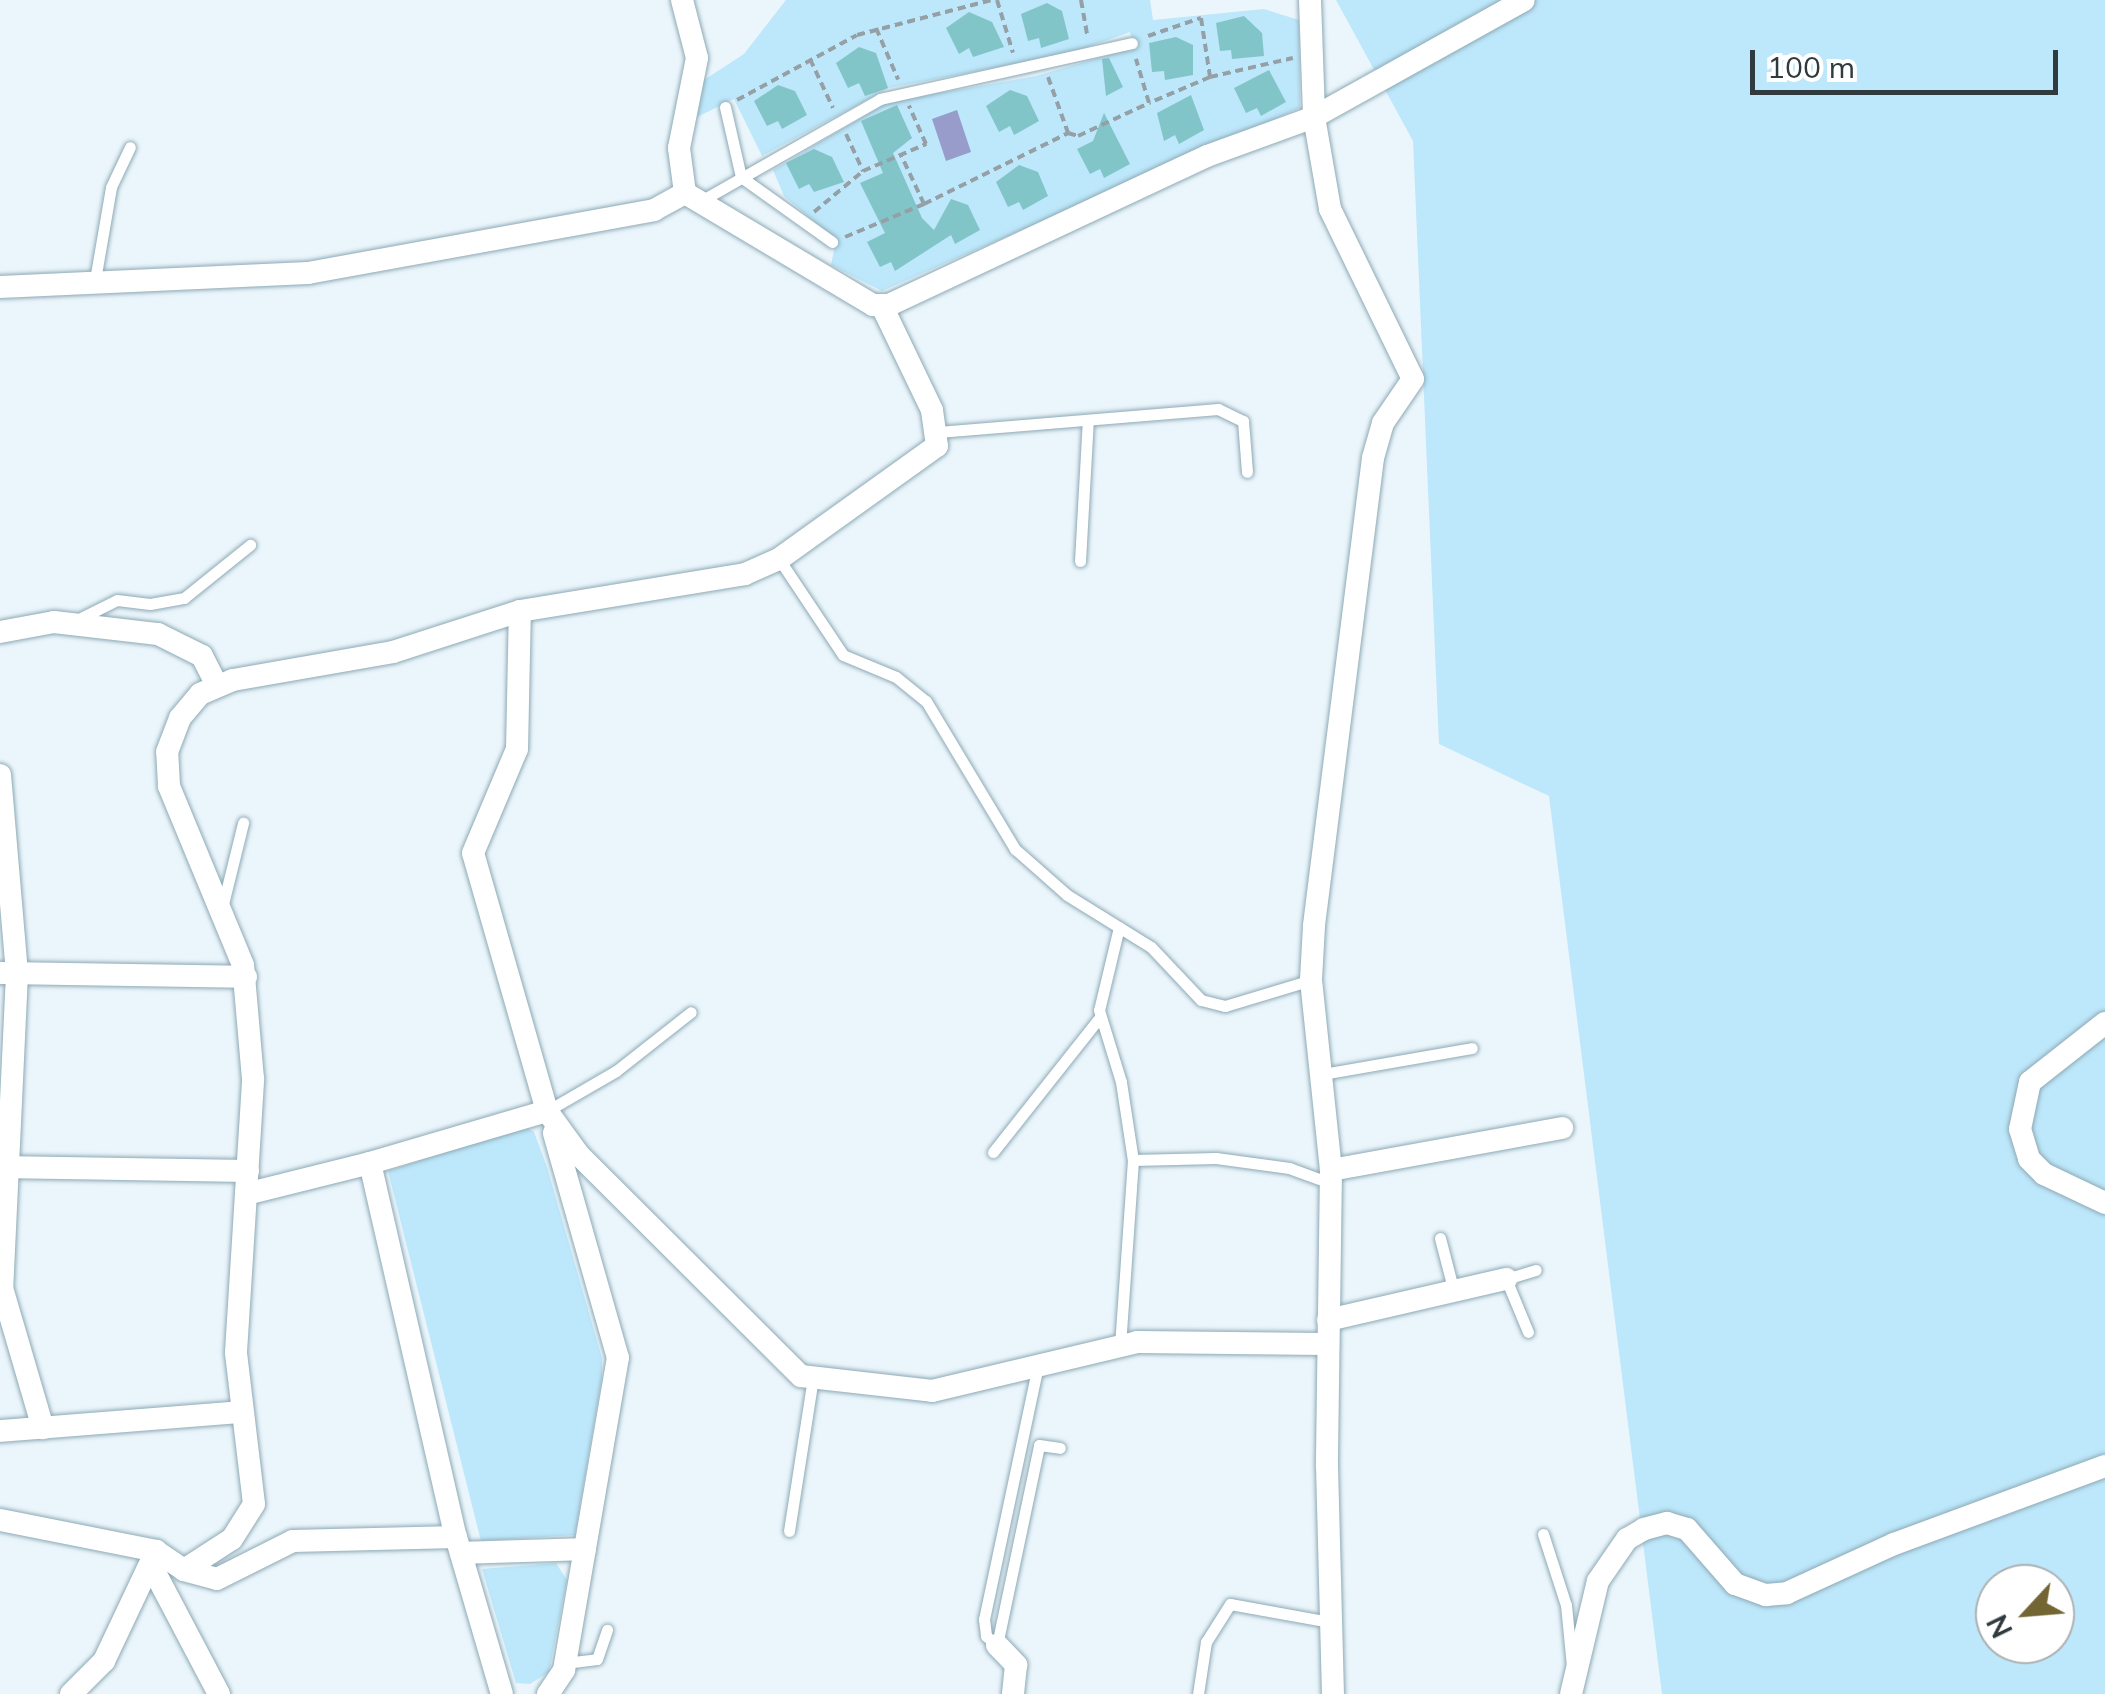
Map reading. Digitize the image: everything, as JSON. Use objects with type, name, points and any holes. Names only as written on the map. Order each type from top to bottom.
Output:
[{"type":"street","points":[[184,1570],[232,1539],[252,1515],[236,1352],[253,1079],[246,977],[175,808],[166,768],[187,707],[218,685],[394,652],[520,611],[746,574],[779,560],[927,458],[938,432],[882,306],[692,198],[679,148],[697,58],[682,0]]},
{"type":"street","points":[[1310,0],[1308,55],[1330,209],[1413,379],[1383,422],[1374,458],[1311,980],[1330,1176],[1327,1344],[1333,1694]]},
{"type":"street","points":[[882,306],[1217,152],[1314,117],[1524,0]]},
{"type":"street","points":[[0,288],[95,280],[308,273],[654,210],[692,198]]},
{"type":"street","points":[[520,611],[515,758],[473,853],[618,1358],[565,1662],[561,1681],[548,1694]]},
{"type":"street","points":[[0,632],[71,623],[173,639],[202,656],[218,685]]},
{"type":"street","points":[[0,775],[8,973],[2,1167],[4,1304],[44,1428]]},
{"type":"street","points":[[8,973],[246,977]]},
{"type":"street","points":[[2105,1022],[2030,1082],[2020,1129],[2029,1158],[2044,1174],[2105,1202]]},
{"type":"street","points":[[2,1167],[247,1182],[370,1162],[547,1111]]},
{"type":"street","points":[[547,1111],[579,1156],[791,1369],[814,1378],[932,1391],[1037,1370],[1120,1345],[1188,1339],[1327,1344]]},
{"type":"street","points":[[1330,1176],[1562,1128]]},
{"type":"street","points":[[370,1162],[459,1545],[502,1694]]},
{"type":"street","points":[[1328,1320],[1506,1280]]},
{"type":"street","points":[[0,1431],[241,1412]]},
{"type":"street","points":[[1573,1686],[1598,1582],[1627,1539],[1644,1528],[1667,1523],[1687,1528],[1727,1579],[1776,1594],[1822,1582],[1894,1544],[2105,1466]]},
{"type":"street","points":[[0,1520],[153,1558],[206,1578],[230,1577],[266,1550],[315,1538],[585,1549]]},
{"type":"street","points":[[71,1694],[104,1661],[153,1558]]},
{"type":"street","points":[[153,1558],[219,1694]]},
{"type":"street","points":[[997,1645],[1016,1665],[1013,1694]]},
{"type":"lane","points":[[692,198],[741,178],[840,122],[904,92],[1045,67],[1132,43]]},
{"type":"lane","points":[[725,107],[741,178],[832,242]]},
{"type":"lane","points":[[95,280],[111,187],[130,148]]},
{"type":"lane","points":[[938,432],[1233,412],[1243,421],[1247,472]]},
{"type":"lane","points":[[1080,562],[1088,420]]},
{"type":"lane","points":[[71,623],[116,600],[150,604],[184,598],[250,545]]},
{"type":"lane","points":[[779,560],[843,655],[896,677],[926,701],[1006,839],[1068,894],[1150,947],[1208,1005],[1235,1004],[1311,980]]},
{"type":"lane","points":[[221,912],[242,823]]},
{"type":"lane","points":[[993,1152],[1100,1017],[1118,927]]},
{"type":"lane","points":[[547,1111],[616,1072],[691,1012]]},
{"type":"lane","points":[[1100,1017],[1121,1082],[1133,1160],[1120,1345]]},
{"type":"lane","points":[[1322,1074],[1472,1048]]},
{"type":"lane","points":[[1133,1160],[1248,1162],[1330,1176]]},
{"type":"lane","points":[[1440,1238],[1454,1292]]},
{"type":"lane","points":[[1528,1332],[1506,1280],[1536,1270]]},
{"type":"lane","points":[[1037,1370],[986,1609],[986,1636],[997,1645],[1038,1445],[1060,1448]]},
{"type":"lane","points":[[788,1531],[814,1378]]},
{"type":"lane","points":[[1543,1534],[1566,1605],[1573,1686]]},
{"type":"lane","points":[[1198,1694],[1206,1642],[1230,1604],[1330,1622]]},
{"type":"lane","points":[[565,1662],[597,1658],[607,1630]]},
{"type":"path","points":[[725,107],[876,28],[994,0],[1019,72]]},
{"type":"path","points":[[1081,0],[1090,54]]},
{"type":"path","points":[[1149,104],[1132,43],[1201,18],[1210,77]]},
{"type":"path","points":[[801,220],[863,171],[926,144],[876,28]]},
{"type":"path","points":[[832,242],[924,204],[1068,134],[1078,136],[1210,77],[1308,55]]},
{"type":"path","points":[[810,60],[863,171]]},
{"type":"path","points":[[1045,67],[1068,134]]},
{"type":"path","points":[[900,154],[924,204]]},
{"type":"shaded area","points":[[786,0],[1150,0],[1153,20],[1264,9],[1299,20],[1300,108],[882,291],[831,265],[836,240],[784,196],[773,170],[888,102],[1036,76],[1133,48],[1130,32],[1071,53],[889,88],[762,156],[734,99],[697,117],[704,80],[744,54]]},
{"type":"shaded area","points":[[1336,0],[2105,0],[2105,1694],[1662,1694],[1549,796],[1439,744],[1413,141]]},
{"type":"shaded area","points":[[957,110],[971,152],[946,161],[932,119]]},
{"type":"shaded area","points":[[525,1126],[534,1132],[547,1167],[602,1358],[602,1377],[575,1535],[481,1541],[388,1171]]},
{"type":"shaded area","points":[[556,1563],[567,1580],[549,1672],[530,1684],[516,1683],[482,1569]]},
{"type":"building","points":[[1047,3],[1062,11],[1069,39],[1041,48],[1039,38],[1028,41],[1021,14]]},
{"type":"building","points":[[969,12],[992,22],[1004,47],[973,57],[969,48],[959,54],[946,28]]},
{"type":"building","points":[[1244,16],[1262,33],[1264,56],[1232,59],[1231,50],[1220,51],[1216,23]]},
{"type":"building","points":[[1176,37],[1193,45],[1193,75],[1165,80],[1164,71],[1152,72],[1149,43]]},
{"type":"building","points":[[859,47],[876,53],[888,88],[865,96],[859,83],[848,88],[836,63]]},
{"type":"building","points":[[1109,58],[1123,87],[1106,96],[1102,59]]},
{"type":"building","points":[[1269,70],[1286,102],[1261,116],[1257,108],[1246,113],[1234,88]]},
{"type":"building","points":[[778,85],[795,91],[807,115],[782,129],[778,121],[767,126],[754,101]]},
{"type":"building","points":[[1010,90],[1027,96],[1039,121],[1014,135],[1010,126],[999,132],[986,106]]},
{"type":"building","points":[[1191,95],[1204,130],[1179,144],[1175,135],[1164,141],[1157,113]]},
{"type":"building","points":[[897,105],[912,138],[893,153],[922,218],[934,230],[951,199],[968,205],[980,230],[955,244],[951,235],[895,271],[891,262],[880,267],[867,242],[885,233],[860,183],[883,173],[861,121]]},
{"type":"building","points":[[1104,113],[1130,164],[1104,178],[1100,169],[1090,174],[1077,149],[1093,141]]},
{"type":"building","points":[[814,149],[832,157],[844,182],[814,192],[809,184],[799,189],[786,163]]},
{"type":"building","points":[[1019,165],[1038,172],[1048,196],[1023,210],[1019,202],[1008,207],[996,182]]}]
